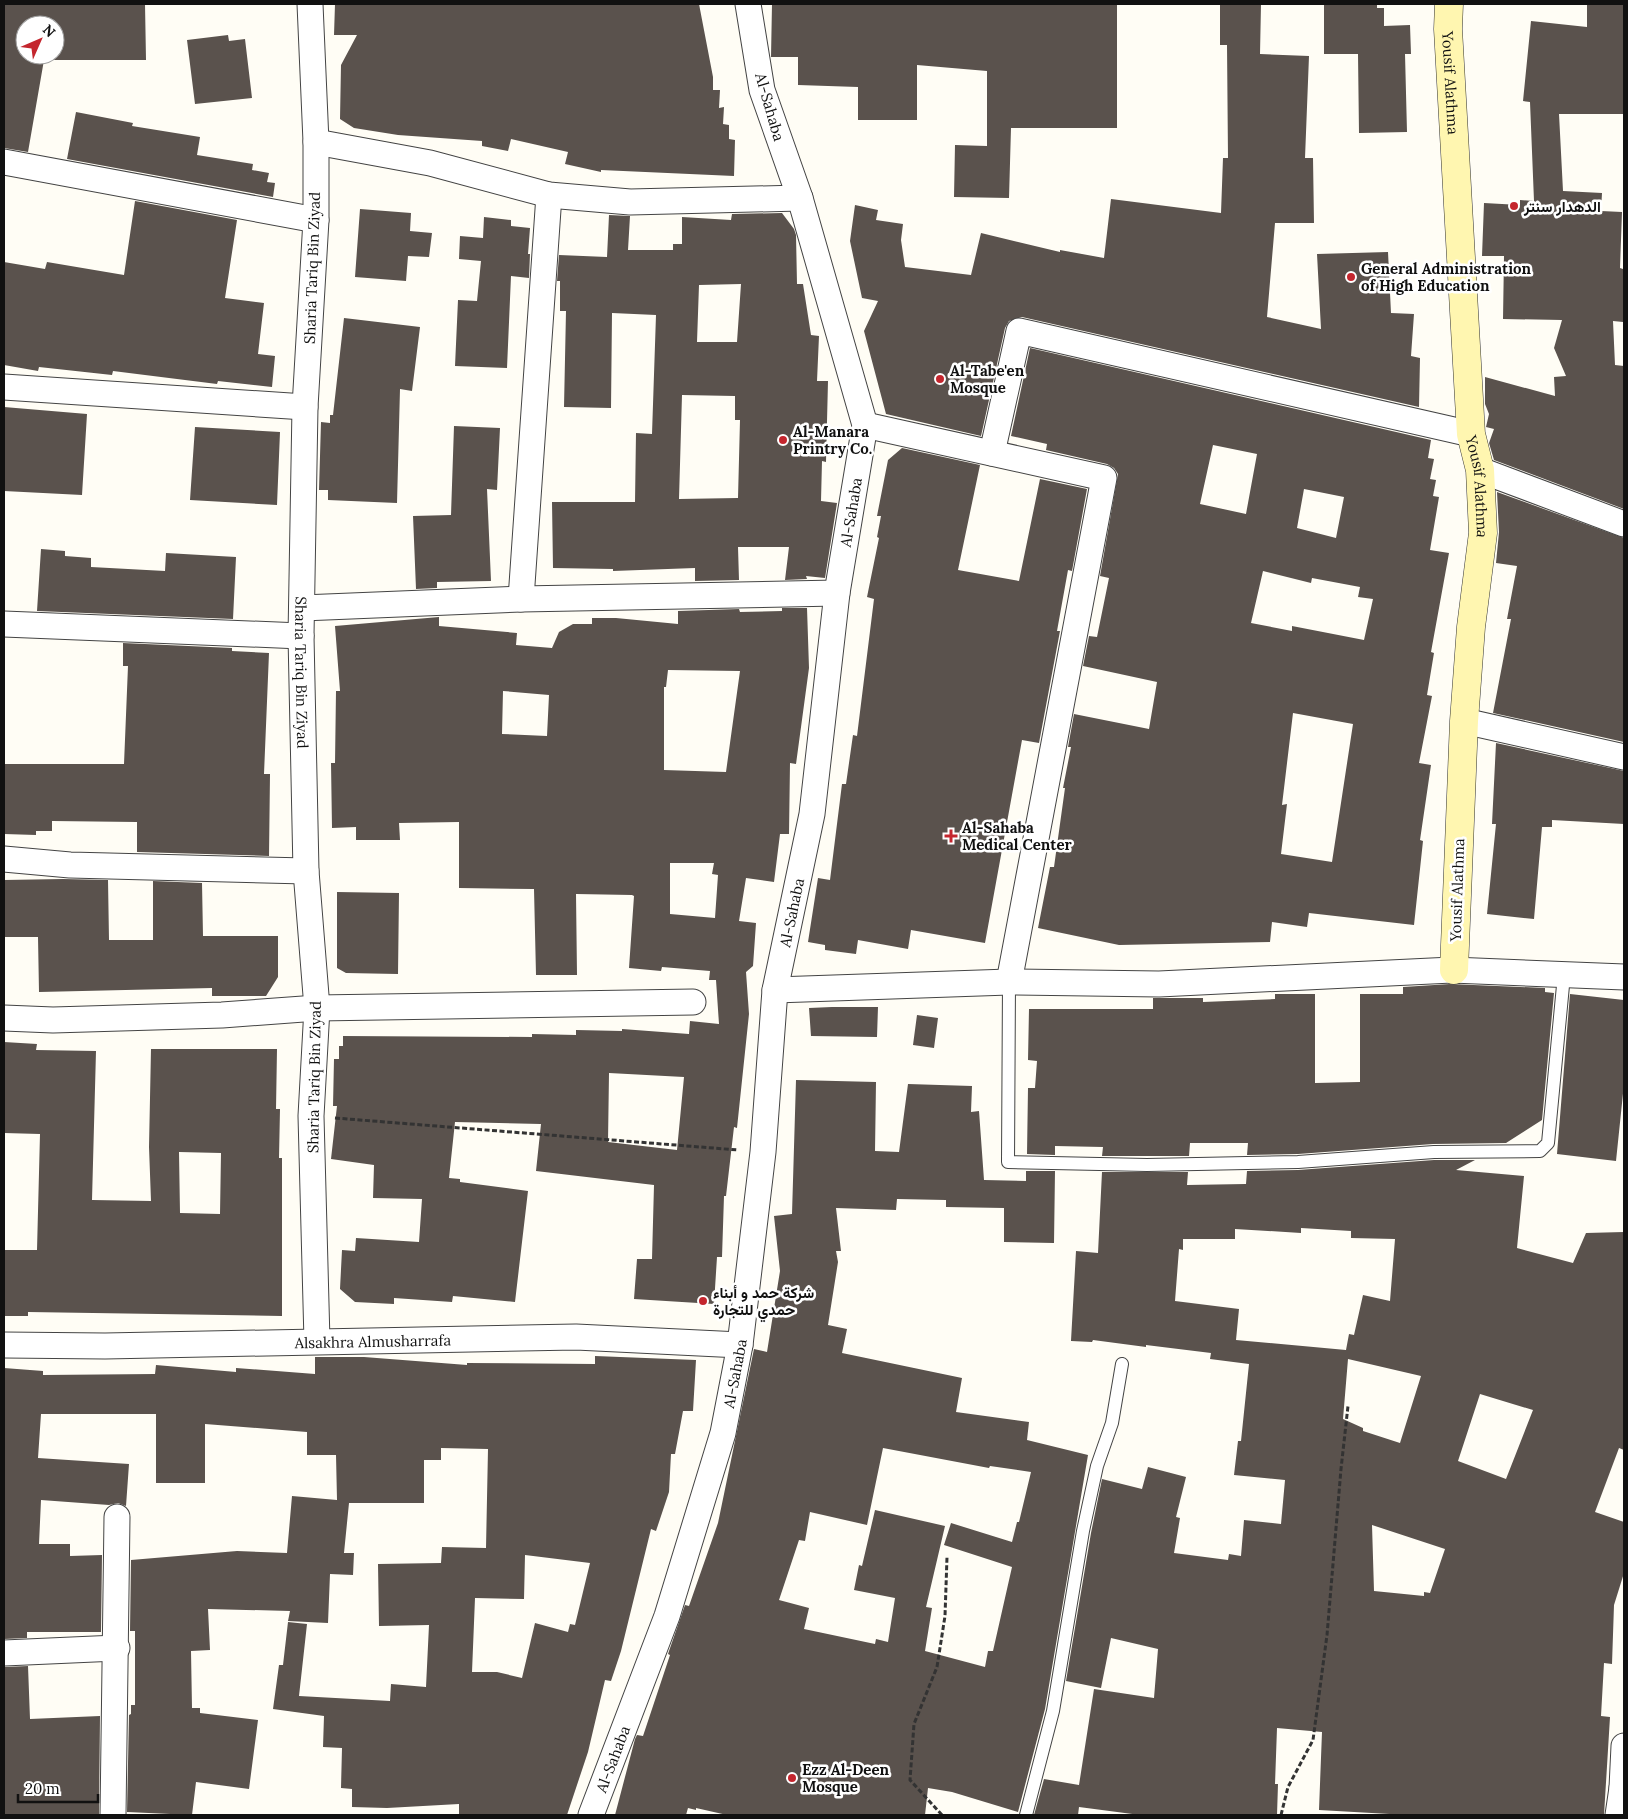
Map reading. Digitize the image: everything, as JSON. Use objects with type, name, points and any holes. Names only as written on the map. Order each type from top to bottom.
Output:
[{"type":"street","name":"Sharia Tariq Bin Ziyad","points":[[310,4],[316,142],[316,220],[305,407],[301,636],[306,871],[317,1008],[311,1116],[317,1341]]},
{"type":"street","name":"Al-Sahaba","points":[[591,1815],[668,1616],[723,1433],[740,1345],[764,1152],[775,990],[812,814],[837,593],[865,424],[800,198],[762,90],[748,4]]},
{"type":"street","name":"Yousif Alathma","points":[[1449,4],[1450,68],[1471,434],[1480,470],[1483,533],[1471,627],[1464,721],[1454,970]]},
{"type":"street","points":[[316,142],[430,163],[550,195],[630,202],[800,198]]},
{"type":"street","points":[[4,162],[316,220]]},
{"type":"street","points":[[521,599],[550,195]]},
{"type":"street","points":[[992,453],[1019,331],[1471,434]]},
{"type":"street","points":[[4,387],[305,407]]},
{"type":"street","points":[[865,424],[1104,478],[1010,982]]},
{"type":"street","points":[[1480,470],[1624,524]]},
{"type":"street","points":[[302,608],[521,599],[837,593]]},
{"type":"street","points":[[4,624],[301,636]]},
{"type":"street","points":[[1464,721],[1624,757]]},
{"type":"street","points":[[4,859],[70,865],[306,871]]},
{"type":"street","points":[[775,990],[1010,982],[1159,984],[1454,970],[1624,977]]},
{"type":"street","points":[[4,1018],[53,1020],[222,1015],[317,1008],[693,1002]]},
{"type":"street","name":"Alsakhra Almusharrafa","points":[[4,1345],[104,1346],[576,1337],[740,1345]]},
{"type":"street","points":[[113,1815],[117,1648],[117,1517]]},
{"type":"street","points":[[4,1653],[117,1648]]},
{"type":"street","points":[[1618,1815],[1623,1787],[1624,1746]]},
{"type":"lane","points":[[1010,982],[1008,1162],[1147,1165],[1298,1162],[1434,1152],[1540,1151],[1548,1143],[1564,975]]},
{"type":"lane","points":[[1026,1815],[1053,1711],[1082,1530],[1097,1466],[1112,1423],[1122,1364]]},
{"type":"path","points":[[311,1116],[764,1152]]},
{"type":"path","points":[[1281,1815],[1288,1787],[1313,1740],[1327,1635],[1340,1469],[1348,1406]]},
{"type":"path","points":[[942,1815],[910,1780],[914,1724],[937,1666],[945,1616],[947,1557]]},
{"type":"building","points":[[4,4],[145,4],[146,60],[65,60],[65,15],[15,15],[15,65],[43,65],[28,152],[4,148]]},
{"type":"building","points":[[335,4],[699,4],[713,77],[713,90],[720,90],[719,108],[724,107],[723,124],[729,125],[729,139],[735,140],[734,176],[601,170],[601,172],[565,164],[568,152],[511,139],[508,151],[482,146],[482,141],[398,135],[354,128],[340,119],[341,65],[357,35],[334,35]]},
{"type":"building","points":[[772,4],[1117,4],[1117,128],[1011,128],[1009,198],[954,197],[955,145],[987,146],[987,71],[917,65],[917,120],[858,120],[858,87],[798,85],[798,57],[771,57]]},
{"type":"building","points":[[1220,4],[1261,4],[1260,54],[1309,56],[1305,158],[1313,158],[1314,223],[1275,223],[1267,317],[1321,329],[1317,254],[1388,252],[1391,313],[1414,314],[1411,356],[1420,358],[1419,407],[1022,317],[1009,321],[1005,328],[981,436],[886,414],[864,331],[878,301],[862,298],[850,241],[855,205],[878,210],[876,220],[903,224],[901,240],[905,267],[971,275],[981,233],[1060,252],[1060,250],[1104,258],[1111,199],[1221,213],[1223,158],[1228,158],[1227,45],[1220,45]]},
{"type":"building","points":[[1324,4],[1377,4],[1377,8],[1384,8],[1384,26],[1410,25],[1411,54],[1405,54],[1407,132],[1359,133],[1358,54],[1324,54]]},
{"type":"building","points":[[1587,4],[1624,4],[1624,114],[1559,114],[1563,191],[1602,193],[1601,211],[1622,212],[1620,268],[1623,269],[1623,322],[1613,321],[1615,365],[1624,366],[1624,509],[1494,460],[1489,443],[1494,429],[1486,427],[1489,414],[1485,404],[1485,377],[1555,396],[1554,377],[1566,376],[1554,348],[1562,320],[1503,319],[1504,256],[1482,256],[1484,203],[1520,205],[1520,200],[1534,201],[1530,102],[1523,101],[1531,21],[1587,27]]},
{"type":"building","points":[[228,35],[229,41],[245,39],[252,98],[195,104],[187,40]]},
{"type":"building","points":[[76,112],[133,123],[132,126],[200,137],[197,155],[253,164],[252,170],[269,173],[267,182],[275,183],[273,197],[67,159]]},
{"type":"building","points":[[135,201],[237,220],[225,298],[264,303],[258,354],[275,356],[272,387],[218,381],[217,384],[113,371],[112,375],[39,367],[38,371],[4,365],[4,262],[45,269],[47,262],[124,275]]},
{"type":"building","points":[[360,209],[411,213],[410,231],[432,233],[429,257],[408,256],[406,281],[355,277]]},
{"type":"building","points":[[782,213],[794,229],[796,235],[797,284],[803,284],[811,335],[819,336],[817,381],[828,381],[826,462],[822,461],[821,501],[837,503],[825,578],[806,576],[807,579],[785,580],[789,547],[738,547],[739,580],[695,581],[695,568],[613,571],[613,569],[553,568],[552,502],[635,502],[636,433],[652,434],[656,315],[612,313],[611,408],[564,407],[566,311],[560,311],[560,281],[557,281],[559,255],[607,257],[609,215],[630,216],[628,250],[673,250],[673,244],[682,244],[682,217],[731,220],[732,214]],"holes":[[[741,284],[737,342],[697,342],[699,285]],[[682,395],[735,396],[735,420],[740,420],[738,498],[679,499]]]},
{"type":"building","points":[[484,217],[511,220],[511,226],[530,228],[529,278],[511,276],[507,368],[455,366],[458,300],[477,301],[481,261],[459,259],[460,236],[483,238]]},
{"type":"building","points":[[344,318],[420,327],[412,391],[400,389],[397,503],[328,500],[328,490],[319,490],[321,422],[330,423],[330,415],[333,415]]},
{"type":"building","points":[[1030,348],[1431,440],[1428,458],[1434,459],[1430,479],[1436,480],[1433,496],[1439,497],[1430,550],[1449,553],[1431,652],[1434,653],[1427,695],[1432,696],[1419,763],[1431,765],[1420,840],[1423,841],[1414,925],[1309,913],[1307,927],[1272,922],[1270,942],[1119,945],[1038,928],[1050,867],[1054,867],[1065,788],[1063,788],[1071,747],[1068,747],[1074,714],[1149,729],[1157,682],[1083,666],[1089,636],[1097,637],[1109,578],[1100,576],[1118,474],[1114,468],[1107,464],[1046,450],[1047,444],[1011,436]],"holes":[[[1213,445],[1257,454],[1246,514],[1200,504]],[[1304,489],[1344,497],[1336,538],[1297,528]],[[1263,571],[1311,583],[1312,578],[1360,587],[1358,597],[1373,599],[1364,640],[1292,626],[1292,631],[1251,623]],[[1293,713],[1353,724],[1332,862],[1281,854],[1287,804],[1282,805]]]},
{"type":"building","points":[[4,407],[87,414],[82,495],[4,491]]},
{"type":"building","points":[[454,426],[500,428],[497,490],[487,489],[491,581],[437,582],[437,588],[416,589],[413,516],[451,515]]},
{"type":"building","points":[[195,427],[280,432],[277,505],[190,500]]},
{"type":"building","points":[[902,448],[980,465],[958,570],[1019,581],[1040,479],[1087,489],[1072,571],[1068,570],[1057,631],[1060,631],[1039,743],[1022,740],[985,943],[911,930],[908,949],[858,940],[856,954],[825,950],[825,945],[808,942],[818,878],[830,880],[842,784],[846,784],[853,735],[857,736],[874,599],[867,597],[879,538],[877,537],[881,516],[877,516],[888,460]]},
{"type":"building","points":[[1497,492],[1624,538],[1624,742],[1493,713],[1511,619],[1507,619],[1517,566],[1496,563],[1499,532]]},
{"type":"building","points":[[41,549],[65,551],[65,556],[91,558],[91,567],[165,571],[166,553],[236,557],[233,619],[37,611]]},
{"type":"building","points":[[782,608],[807,608],[809,668],[796,764],[790,763],[789,834],[780,834],[774,882],[746,878],[739,921],[756,923],[753,966],[746,972],[749,1014],[737,1128],[734,1127],[726,1196],[724,1196],[722,1257],[717,1257],[714,1304],[634,1299],[637,1259],[652,1259],[654,1185],[536,1171],[541,1124],[455,1122],[449,1178],[460,1179],[460,1182],[528,1191],[515,1302],[453,1296],[452,1302],[394,1298],[394,1304],[355,1302],[340,1289],[342,1250],[355,1251],[356,1238],[419,1242],[422,1199],[373,1198],[374,1165],[331,1159],[337,1106],[333,1106],[334,1059],[339,1059],[339,1046],[343,1046],[343,1036],[532,1037],[532,1034],[576,1035],[576,1030],[622,1031],[622,1029],[689,1034],[690,1021],[719,1024],[716,980],[709,980],[710,971],[662,967],[661,971],[629,968],[634,896],[576,894],[577,975],[536,975],[534,889],[459,888],[459,822],[399,823],[400,840],[356,840],[356,827],[332,828],[331,763],[335,763],[336,691],[340,691],[335,626],[439,617],[439,626],[517,633],[516,645],[552,648],[559,632],[573,624],[592,624],[592,618],[616,618],[678,624],[678,611],[739,609],[740,612],[782,611]],"holes":[[[668,670],[740,671],[726,772],[664,770],[664,687],[666,687]],[[503,691],[549,695],[547,736],[502,734]],[[670,863],[714,863],[712,874],[718,875],[715,918],[670,914]],[[609,1073],[684,1077],[677,1150],[608,1142]]]},
{"type":"building","points":[[123,643],[232,648],[232,651],[269,653],[264,774],[270,774],[269,856],[137,852],[137,822],[52,821],[52,831],[36,831],[36,835],[4,834],[4,764],[124,764],[128,666],[123,666]]},
{"type":"building","points":[[1496,743],[1624,771],[1624,824],[1552,820],[1552,827],[1542,827],[1534,919],[1487,914],[1496,824],[1492,824]]},
{"type":"building","points":[[4,880],[108,880],[109,940],[153,940],[153,881],[202,883],[203,936],[278,936],[278,977],[266,996],[212,996],[212,988],[39,992],[38,937],[4,937]]},
{"type":"building","points":[[337,892],[399,893],[398,974],[346,973],[337,968]]},
{"type":"building","points":[[1450,984],[1545,988],[1545,992],[1554,993],[1542,1120],[1506,1143],[1433,1144],[1298,1154],[1247,1155],[1248,1143],[1190,1143],[1189,1156],[1102,1156],[1103,1147],[1055,1146],[1055,1155],[1027,1154],[1028,1088],[1035,1088],[1037,1061],[1028,1060],[1029,1009],[1153,1009],[1153,998],[1203,998],[1203,1002],[1275,999],[1275,994],[1315,994],[1315,1083],[1360,1082],[1360,994],[1403,994],[1403,987]]},
{"type":"building","points":[[1570,994],[1624,1000],[1624,1084],[1616,1161],[1557,1154]]},
{"type":"building","points":[[878,1007],[877,1037],[811,1036],[809,1008]]},
{"type":"building","points":[[917,1015],[938,1018],[934,1048],[913,1045]]},
{"type":"building","points":[[4,1042],[37,1044],[36,1050],[96,1051],[92,1200],[151,1201],[149,1147],[151,1049],[277,1049],[276,1109],[280,1109],[279,1158],[282,1158],[282,1316],[28,1312],[28,1316],[4,1316],[4,1250],[37,1250],[40,1134],[4,1133]],"holes":[[[179,1152],[221,1153],[220,1214],[180,1213]]]},
{"type":"building","points":[[796,1080],[876,1082],[875,1151],[899,1152],[908,1084],[972,1086],[971,1112],[979,1111],[984,1180],[1026,1181],[1026,1171],[1055,1171],[1054,1243],[1004,1242],[1004,1208],[946,1207],[946,1200],[897,1199],[896,1210],[836,1208],[841,1251],[836,1251],[838,1262],[828,1325],[847,1329],[842,1353],[962,1378],[956,1412],[1029,1422],[1027,1440],[1088,1455],[1045,1709],[1018,1812],[952,1792],[928,1788],[925,1815],[727,1815],[688,1808],[686,1815],[615,1815],[635,1739],[637,1735],[643,1736],[685,1605],[689,1606],[718,1523],[754,1349],[767,1352],[780,1271],[774,1216],[792,1214]],"holes":[[[883,1448],[989,1468],[990,1466],[1031,1472],[1019,1522],[1017,1522],[1012,1542],[951,1523],[944,1545],[1012,1567],[993,1651],[988,1651],[985,1667],[925,1651],[932,1608],[926,1607],[945,1526],[875,1510],[862,1566],[859,1565],[854,1590],[895,1598],[888,1642],[876,1639],[875,1644],[804,1629],[809,1608],[779,1600],[799,1540],[805,1541],[810,1512],[867,1525]]]},
{"type":"building","points":[[1434,1160],[1475,1160],[1456,1170],[1524,1176],[1517,1248],[1573,1263],[1586,1233],[1624,1232],[1624,1450],[1619,1448],[1595,1512],[1624,1522],[1624,1573],[1614,1605],[1612,1664],[1604,1663],[1601,1716],[1610,1717],[1604,1815],[1407,1815],[1319,1810],[1322,1732],[1277,1728],[1275,1784],[1278,1784],[1277,1815],[1140,1815],[1079,1807],[1078,1815],[1034,1815],[1044,1779],[1079,1785],[1094,1689],[1154,1698],[1158,1649],[1111,1638],[1101,1688],[1066,1681],[1102,1479],[1142,1489],[1148,1467],[1186,1477],[1176,1517],[1180,1518],[1174,1553],[1228,1560],[1229,1554],[1241,1556],[1244,1520],[1281,1524],[1285,1480],[1234,1475],[1238,1441],[1241,1441],[1249,1364],[1210,1359],[1211,1353],[1093,1340],[1092,1342],[1071,1341],[1076,1251],[1098,1253],[1102,1172],[1188,1172],[1187,1185],[1246,1184],[1247,1171],[1298,1170]],"holes":[[[1301,1228],[1351,1231],[1351,1238],[1395,1239],[1390,1301],[1363,1295],[1354,1335],[1349,1334],[1346,1350],[1236,1340],[1239,1309],[1175,1301],[1179,1249],[1183,1250],[1183,1239],[1235,1239],[1235,1229],[1301,1233]],[[1348,1359],[1421,1376],[1400,1443],[1363,1431],[1363,1428],[1343,1419]],[[1480,1394],[1533,1410],[1506,1479],[1458,1461]],[[1372,1525],[1445,1549],[1430,1593],[1424,1592],[1424,1596],[1374,1591]]]},
{"type":"building","points":[[595,1356],[696,1360],[693,1411],[683,1411],[675,1454],[671,1454],[669,1492],[656,1531],[651,1529],[621,1651],[611,1681],[605,1680],[588,1752],[567,1815],[459,1815],[459,1804],[387,1808],[352,1807],[352,1789],[341,1788],[342,1748],[323,1747],[324,1716],[273,1709],[279,1665],[283,1665],[288,1622],[307,1624],[299,1696],[390,1701],[391,1684],[426,1687],[429,1625],[379,1626],[378,1564],[441,1563],[442,1547],[486,1548],[488,1449],[441,1448],[441,1460],[424,1460],[424,1503],[349,1503],[344,1553],[354,1553],[353,1575],[330,1574],[328,1623],[288,1621],[290,1611],[208,1609],[210,1650],[191,1651],[192,1708],[200,1708],[200,1713],[258,1720],[249,1789],[196,1782],[192,1815],[127,1812],[129,1715],[131,1714],[131,1705],[135,1705],[135,1631],[130,1631],[131,1560],[237,1551],[287,1553],[292,1496],[337,1500],[336,1455],[307,1455],[307,1432],[205,1424],[205,1483],[156,1483],[156,1414],[41,1414],[38,1458],[129,1464],[126,1506],[118,1503],[109,1505],[41,1500],[39,1544],[70,1544],[70,1556],[102,1555],[101,1632],[27,1632],[27,1638],[4,1639],[4,1368],[43,1371],[43,1375],[155,1374],[156,1365],[236,1372],[236,1368],[315,1374],[315,1357],[364,1357],[467,1365],[467,1363],[595,1364]],"holes":[[[525,1555],[590,1563],[575,1625],[570,1624],[568,1632],[535,1623],[522,1678],[497,1672],[472,1672],[475,1598],[524,1599]]]},
{"type":"building","points":[[28,1666],[30,1719],[100,1716],[99,1815],[4,1815],[4,1667]]},
{"type":"place","name":"الدهدار سنتر","points":[[1514,206]]},
{"type":"place","name":"General Administration of High Education","points":[[1351,277]]},
{"type":"place","name":"Al-Tabe'en Mosque","points":[[940,379]]},
{"type":"place","name":"Al-Manara Printry Co.","points":[[783,440]]},
{"type":"place","name":"Al-Sahaba Medical Center","points":[[951,836]]},
{"type":"place","name":"شركة حمد و أبناء حمدي للتجارة","points":[[703,1301]]},
{"type":"place","name":"Ezz Al-Deen Mosque","points":[[792,1778]]}]
